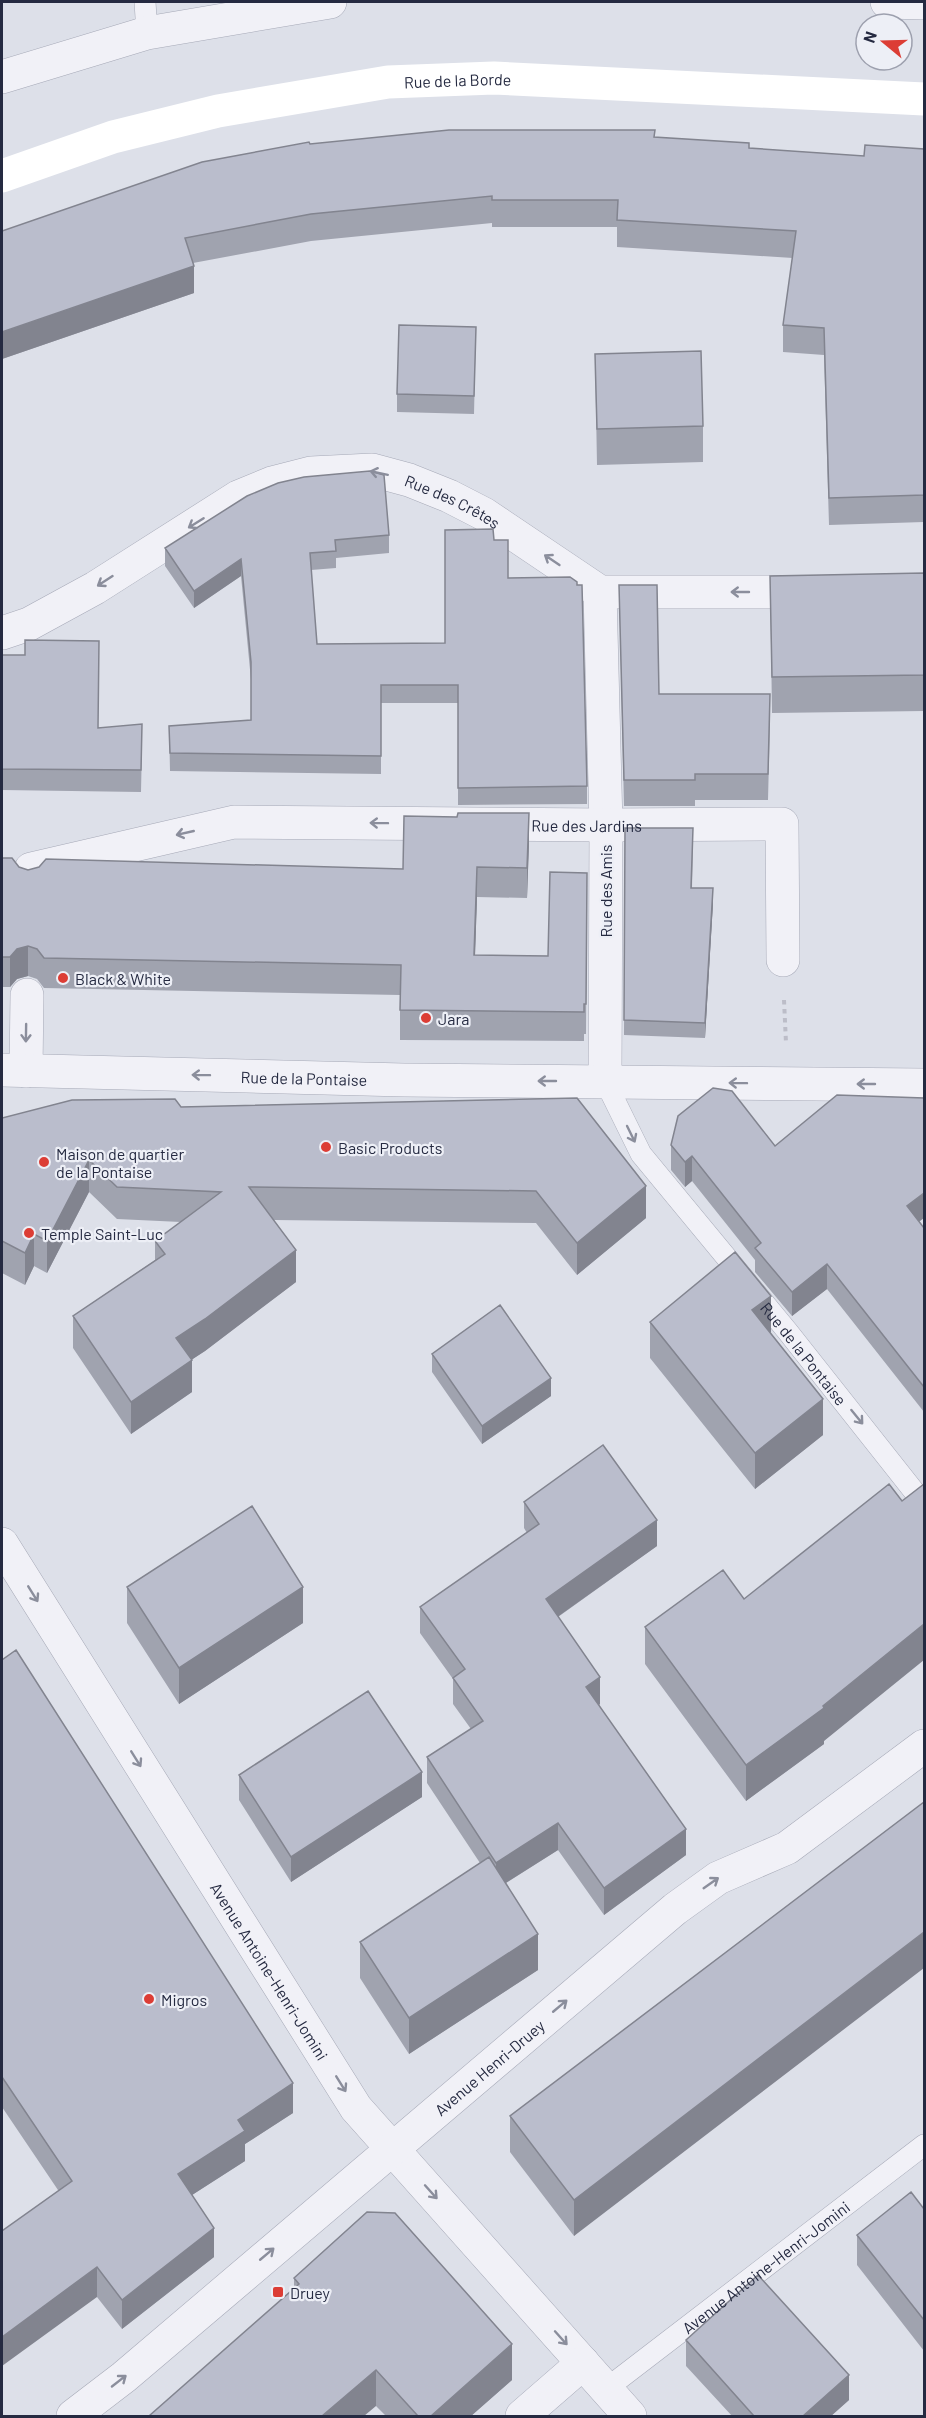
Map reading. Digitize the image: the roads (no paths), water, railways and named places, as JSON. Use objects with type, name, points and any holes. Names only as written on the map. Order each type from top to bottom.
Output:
[{"type":"main road","name":"Rue de la Borde","points":[[2,176],[113,137],[218,111],[388,82],[494,78],[924,99]]},
{"type":"street","points":[[2,77],[146,17],[330,2]]},
{"type":"street","points":[[887,2],[924,3]]},
{"type":"street","name":"Rue des Crêtes","points":[[2,633],[28,624],[95,588],[238,497],[272,483],[311,473],[372,470],[409,480],[449,496],[484,514],[600,592]]},
{"type":"street","points":[[600,592],[843,592]]},
{"type":"street","name":"Rue des Amis","points":[[600,592],[606,825],[605,1081]]},
{"type":"street","name":"Rue des Jardins","points":[[29,881],[28,870],[234,822],[782,824],[783,960]]},
{"type":"street","points":[[14,1070],[27,995]]},
{"type":"street","name":"Rue de la Pontaise","points":[[14,1070],[404,1080],[924,1085]]},
{"type":"street","name":"Avenue Antoine-Henri-Jomini","points":[[2,1544],[356,2108],[630,2416]]},
{"type":"street","name":"Avenue Henri-Druey","points":[[73,2416],[124,2377],[675,1909],[718,1878],[787,1848],[924,1746]]},
{"type":"street","points":[[522,2416],[583,2363]]},
{"type":"lane","name":"Rue de la Pontaise","points":[[605,1081],[641,1154],[788,1332],[924,1504]]},
{"type":"lane","name":"Avenue Antoine-Henri-Jomini","points":[[606,2389],[924,2145]]},
{"type":"place","name":"Black & White","points":[[63,978]]},
{"type":"place","name":"Jara","points":[[426,1018]]},
{"type":"place","name":"Basic Products","points":[[326,1147]]},
{"type":"place","name":"Maison de quartier de la Pontaise","points":[[44,1162]]},
{"type":"place","name":"Temple Saint-Luc","points":[[29,1233]]},
{"type":"place","name":"Migros","points":[[149,1999]]},
{"type":"place","name":"Druey","points":[[278,2292]]}]
